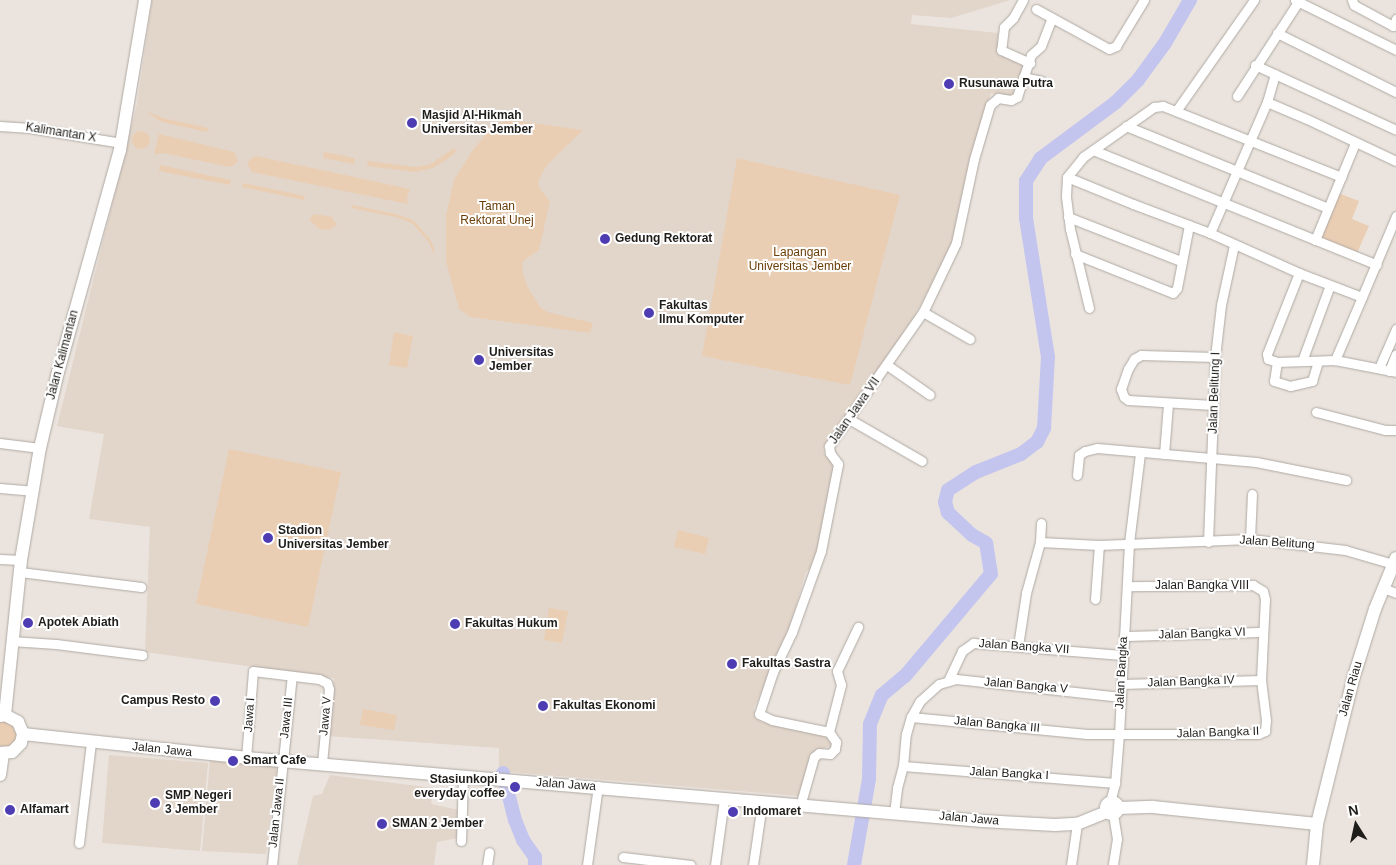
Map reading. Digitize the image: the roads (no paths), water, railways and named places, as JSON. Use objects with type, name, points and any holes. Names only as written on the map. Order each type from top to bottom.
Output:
[{"type":"main road","name":"Jalan Kalimantan","points":[[3,716],[21,566],[40,448],[58,372],[122,142],[145,0]]},
{"type":"main road","name":"Jalan Riau","points":[[1313,865],[1317,824],[1354,676],[1383,588],[1394,561]]},
{"type":"main road","points":[[0,775],[2,753],[12,752],[17,747],[23,734],[18,722],[3,716]]},
{"type":"main road","name":"Jalan Jawa","points":[[23,734],[91,743],[246,758],[322,763],[463,777],[598,786],[841,810],[1046,825],[1077,824],[1112,809],[1153,807],[1317,824]]},
{"type":"street","points":[[1023,0],[1013,18],[1004,27],[1001,50],[1030,63]]},
{"type":"street","points":[[1036,9],[1111,48],[1116,46],[1144,0]]},
{"type":"street","points":[[1176,111],[1254,0]]},
{"type":"street","points":[[1352,0],[1354,5],[1395,24]]},
{"type":"street","points":[[1237,96],[1296,1],[1396,50]]},
{"type":"street","name":"Jalan Jawa VII","points":[[829,732],[772,720],[759,714],[773,672],[792,632],[819,560],[838,464],[830,453],[829,446],[923,312],[956,243],[974,159],[990,105],[998,98],[1011,100],[1016,98],[1030,63],[1031,54],[1041,46],[1052,18]]},
{"type":"street","points":[[1277,33],[1396,92]]},
{"type":"street","points":[[1255,65],[1396,130]]},
{"type":"street","points":[[1210,233],[1238,172],[1276,74]]},
{"type":"street","points":[[1024,77],[1042,81]]},
{"type":"street","points":[[1266,102],[1396,161]]},
{"type":"street","points":[[1089,308],[1068,217],[1065,186],[1067,176],[1074,166],[1093,150],[1156,106],[1163,106],[1176,111],[1341,178]]},
{"type":"street","name":"Kalimantan X","points":[[0,126],[30,128],[122,142]]},
{"type":"street","points":[[1126,126],[1328,208]]},
{"type":"street","points":[[1315,240],[1355,143]]},
{"type":"street","points":[[1093,150],[1377,265]]},
{"type":"street","points":[[1067,176],[1210,233],[1299,273],[1362,297]]},
{"type":"street","points":[[1336,360],[1396,216]]},
{"type":"street","points":[[1068,217],[1181,260]]},
{"type":"street","points":[[1075,254],[1172,293],[1176,288],[1189,225]]},
{"type":"street","name":"Jalan Belitung I","points":[[1208,542],[1213,459],[1215,357],[1221,305],[1234,245]]},
{"type":"street","points":[[1299,273],[1268,354],[1268,359],[1277,362],[1336,360],[1393,371],[1396,354]]},
{"type":"street","points":[[1302,361],[1330,285]]},
{"type":"street","points":[[923,312],[970,339]]},
{"type":"street","points":[[1379,368],[1396,329]]},
{"type":"street","points":[[1213,405],[1143,402],[1124,397],[1122,385],[1134,359],[1146,354],[1215,357]]},
{"type":"street","points":[[1277,362],[1274,382],[1290,386],[1312,381],[1318,361]]},
{"type":"street","points":[[887,365],[930,395]]},
{"type":"street","points":[[1164,454],[1168,404]]},
{"type":"street","points":[[1316,412],[1371,427],[1396,430]]},
{"type":"street","points":[[849,419],[922,461]]},
{"type":"street","points":[[0,443],[40,448]]},
{"type":"street","points":[[1077,476],[1077,458],[1085,451],[1097,448],[1256,462],[1346,480]]},
{"type":"street","name":"Jalan Bangka","points":[[1112,809],[1119,734],[1129,544],[1140,453]]},
{"type":"street","points":[[0,488],[32,491]]},
{"type":"street","points":[[1250,540],[1252,494]]},
{"type":"street","points":[[1018,646],[1026,593],[1040,542],[1041,523]]},
{"type":"street","name":"Jalan Belitung","points":[[1040,542],[1099,546],[1250,540],[1345,550],[1394,561]]},
{"type":"street","points":[[1095,598],[1099,546]]},
{"type":"street","points":[[0,559],[21,566],[141,587]]},
{"type":"street","name":"Jalan Bangka VIII","points":[[1128,586],[1257,586],[1263,591],[1265,599],[1262,632]]},
{"type":"street","points":[[1383,588],[1396,593]]},
{"type":"street","points":[[800,806],[814,757],[819,753],[830,754],[835,749],[836,742],[829,732],[841,685],[837,671],[858,626]]},
{"type":"street","name":"Jalan Bangka VI","points":[[1124,636],[1262,632],[1261,680]]},
{"type":"street","points":[[11,641],[56,644],[142,655]]},
{"type":"street","name":"Jalan Bangka VII","points":[[948,680],[962,651],[969,644],[982,642],[1122,654]]},
{"type":"street","name":"Jawa I","points":[[246,758],[253,671],[292,676]]},
{"type":"street","name":"Jawa V","points":[[292,676],[326,681],[329,687],[322,763]]},
{"type":"street","name":"Jawa III","points":[[283,760],[292,676]]},
{"type":"street","name":"Jalan Bangka V","points":[[948,680],[956,679],[1121,697]]},
{"type":"street","points":[[890,813],[903,766],[906,734],[911,717],[920,701],[933,688],[948,680]]},
{"type":"street","name":"Jalan Bangka IV","points":[[1121,684],[1261,680]]},
{"type":"street","name":"Jalan Bangka II","points":[[1119,734],[1263,733],[1266,726],[1261,680]]},
{"type":"street","name":"Jalan Bangka III","points":[[911,717],[1087,734],[1119,734]]},
{"type":"street","points":[[79,843],[91,743]]},
{"type":"street","name":"Jalan Jawa II","points":[[272,865],[283,760]]},
{"type":"street","name":"Jalan Bangka I","points":[[903,766],[1115,783]]},
{"type":"street","points":[[461,841],[463,777]]},
{"type":"street","points":[[587,865],[598,786]]},
{"type":"street","points":[[716,865],[724,799]]},
{"type":"street","points":[[753,865],[762,803]]},
{"type":"street","points":[[1112,809],[1117,839],[1113,864]]},
{"type":"street","points":[[1071,865],[1077,824]]},
{"type":"street","points":[[487,865],[490,852]]},
{"type":"street","points":[[623,857],[691,865]]},
{"type":"waterway","points":[[854,865],[869,779],[870,724],[882,695],[905,676],[991,574],[986,543],[972,535],[948,513],[945,502],[948,490],[976,472],[1021,454],[1037,442],[1044,428],[1048,357],[1026,218],[1026,181],[1041,158],[1116,102],[1138,80],[1165,43],[1190,0]]},
{"type":"waterway","points":[[503,773],[515,820],[523,840],[535,857],[535,865]]},
{"type":"place","name":"Rusunawa Putra","points":[[949,84]]},
{"type":"place","name":"Masjid Al-Hikmah Universitas Jember","points":[[412,123]]},
{"type":"place","name":"Gedung Rektorat","points":[[605,239]]},
{"type":"place","name":"Fakultas Ilmu Komputer","points":[[649,313]]},
{"type":"place","name":"Universitas Jember","points":[[479,360]]},
{"type":"place","name":"Stadion Universitas Jember","points":[[268,538]]},
{"type":"place","name":"Apotek Abiath","points":[[28,623]]},
{"type":"place","name":"Fakultas Hukum","points":[[455,624]]},
{"type":"place","name":"Fakultas Sastra","points":[[732,664]]},
{"type":"place","name":"Campus Resto","points":[[215,701]]},
{"type":"place","name":"Fakultas Ekonomi","points":[[543,706]]},
{"type":"place","name":"Smart Cafe","points":[[233,761]]},
{"type":"place","name":"Stasiunkopi - everyday coffee","points":[[515,787]]},
{"type":"place","name":"SMP Negeri 3 Jember","points":[[155,803]]},
{"type":"place","name":"Alfamart","points":[[10,810]]},
{"type":"place","name":"Indomaret","points":[[733,812]]},
{"type":"place","name":"SMAN 2 Jember","points":[[382,824]]},
{"type":"park label","name":"Taman Rektorat Unej","points":[[497,214]]},
{"type":"park label","name":"Lapangan Universitas Jember","points":[[800,260]]}]
